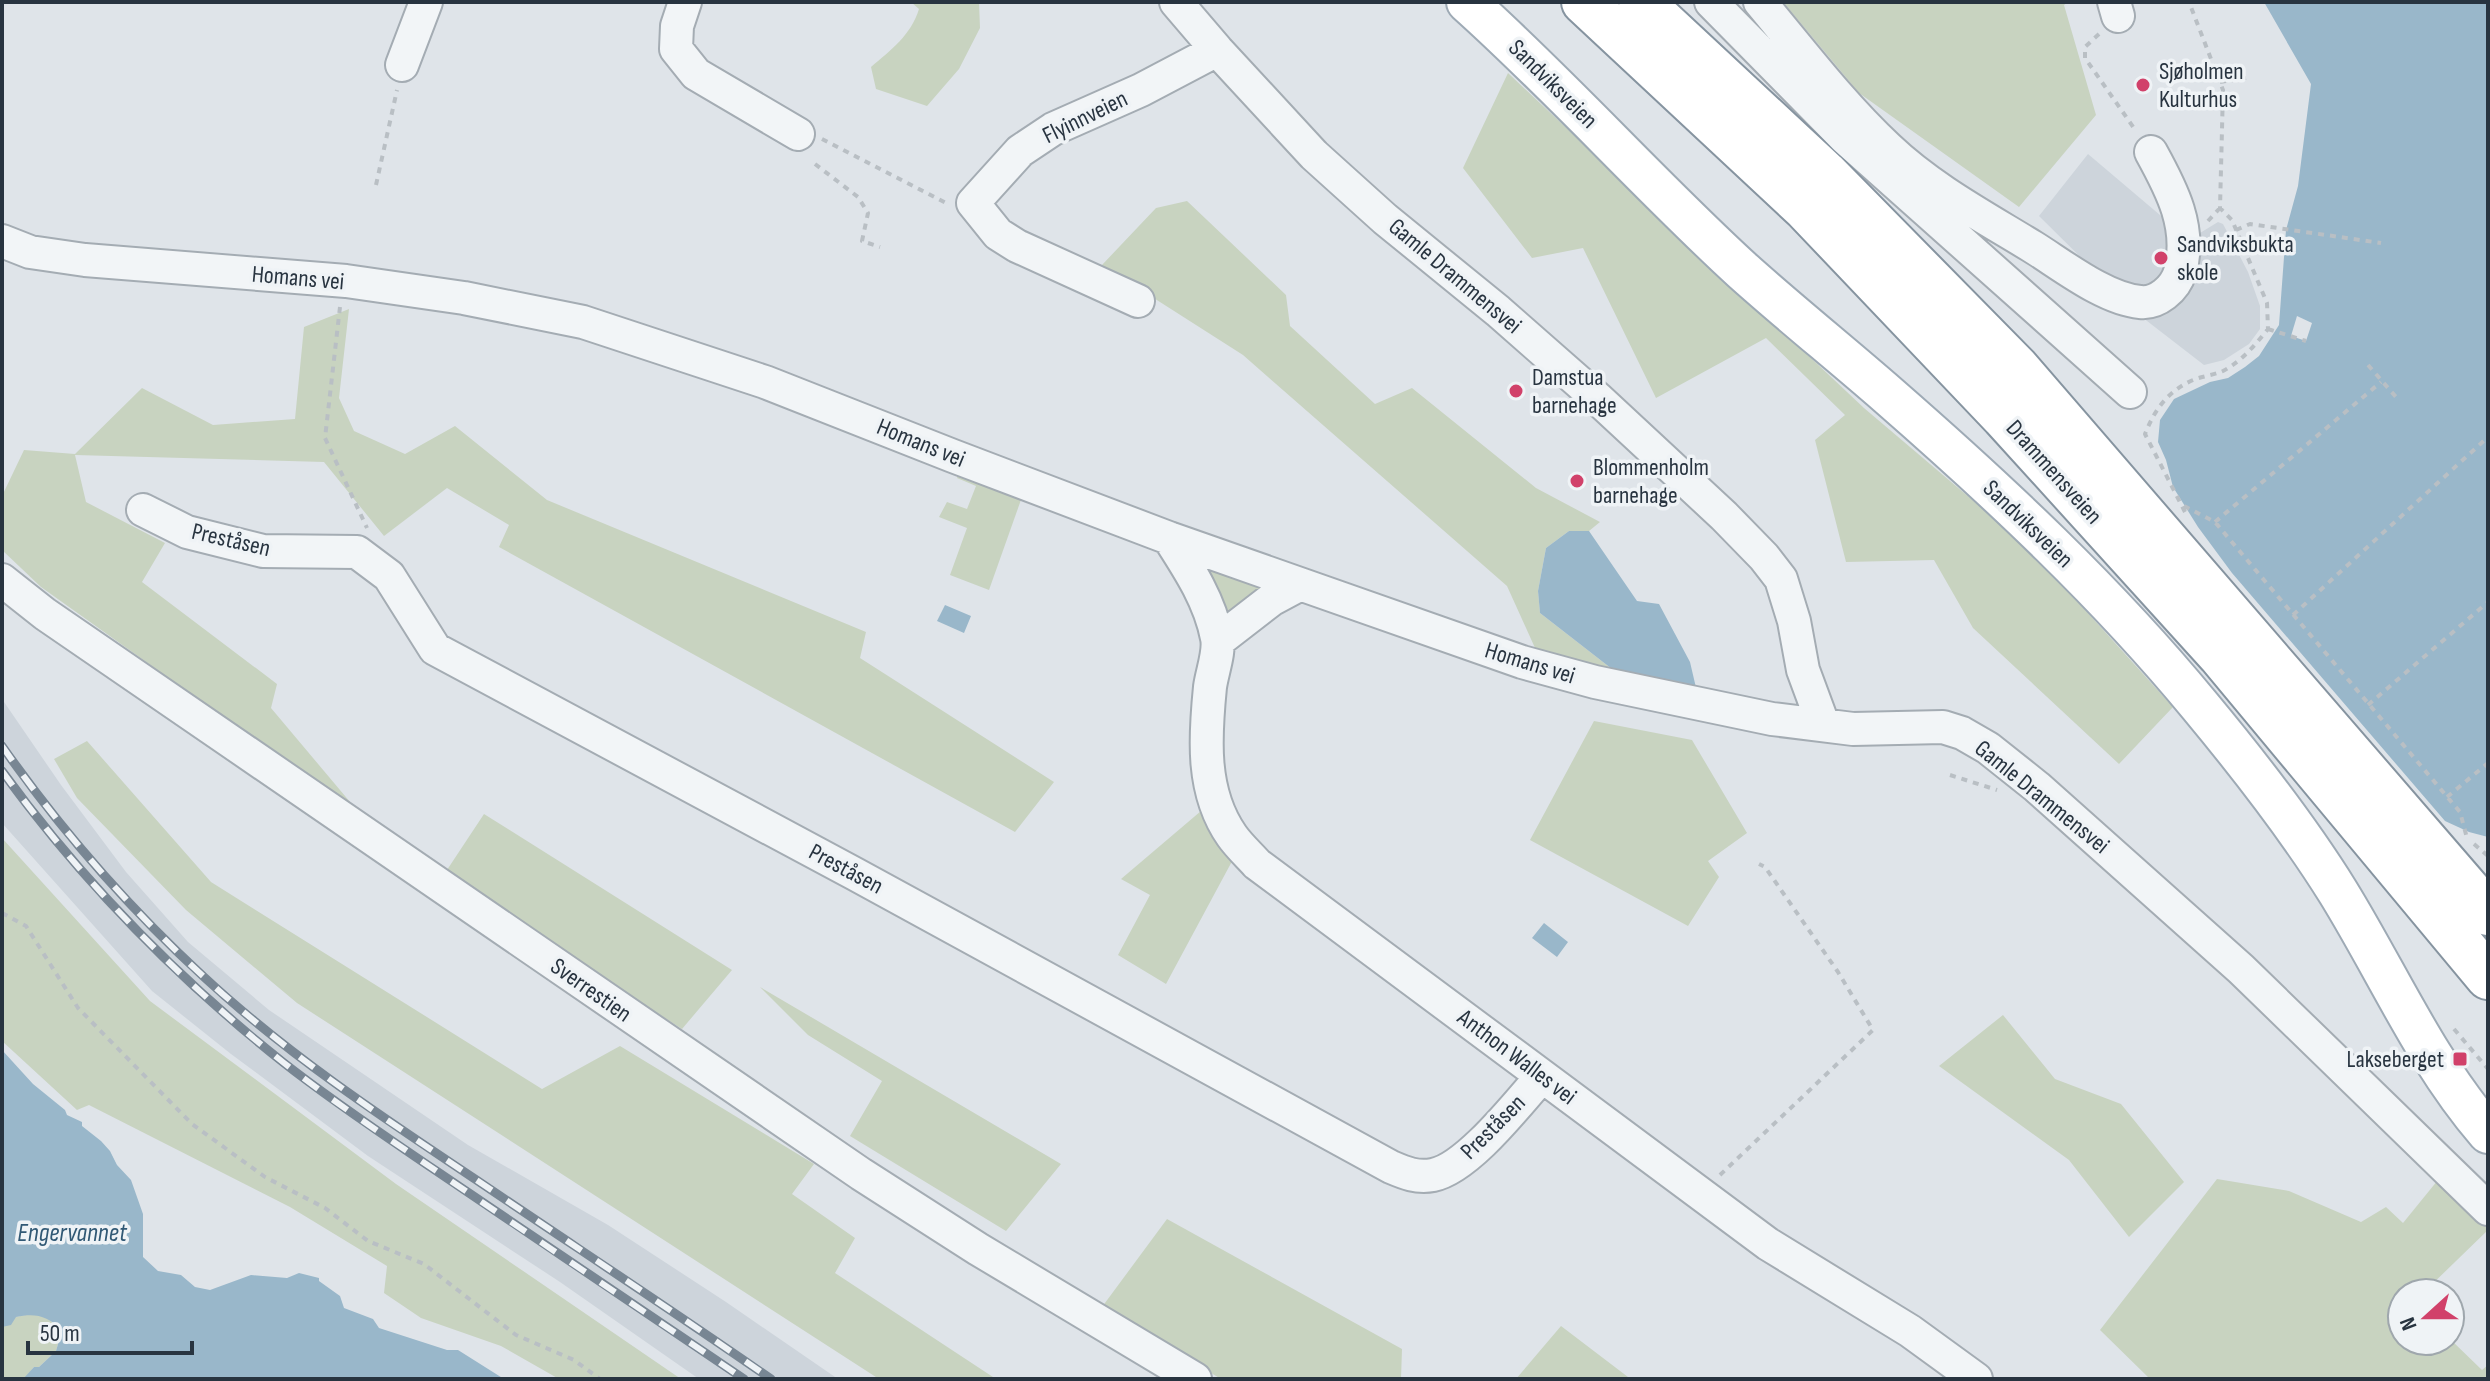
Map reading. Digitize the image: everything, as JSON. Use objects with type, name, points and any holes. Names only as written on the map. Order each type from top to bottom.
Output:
[{"type":"highway","name":"Drammensveien","points":[[1584,2],[1806,209],[2004,417],[2220,655],[2488,977]]},
{"type":"highway","name":"Drammensveien","points":[[1641,2],[1825,173],[2016,367],[2488,913]]},
{"type":"main road","name":"Sandviksveien","points":[[1467,2],[1517,47],[1744,271],[1974,472],[2093,587],[2147,646],[2198,703],[2301,838],[2338,892],[2425,1046],[2488,1133]]},
{"type":"street","points":[[402,65],[426,2]]},
{"type":"street","points":[[685,2],[677,26],[676,49],[696,74],[798,134]]},
{"type":"street","name":"Gamle Drammensvei","points":[[1176,2],[1314,155],[1597,398],[1764,557],[1781,579],[1794,621],[1803,670],[1823,724],[1853,729],[1943,727],[1962,733],[1988,748],[2037,787],[2241,969],[2488,1209]]},
{"type":"street","points":[[1711,2],[1845,138],[2130,392]]},
{"type":"street","points":[[1760,2],[1836,94],[1889,149],[1937,187],[2092,284],[2142,303],[2165,296],[2178,279],[2185,238],[2179,208],[2151,152]]},
{"type":"street","name":"Flyinnveien","points":[[973,203],[1020,151],[1053,129],[1141,90],[1217,50]]},
{"type":"street","points":[[973,203],[998,234],[1017,246],[1138,301]]},
{"type":"street","name":"Homans vei","points":[[2,241],[30,252],[85,260],[346,281],[464,298],[583,322],[765,382],[1169,538],[1522,662],[1595,682],[1772,719],[1823,724]]},
{"type":"street","points":[[1997,275],[2023,241]]},
{"type":"street","name":"Preståsen","points":[[143,510],[187,532],[263,551],[357,552],[389,576],[435,649],[841,866],[1391,1167],[1413,1176],[1435,1175],[1458,1163],[1489,1136],[1542,1076]]},
{"type":"street","name":"Anthon Walles vei","points":[[1169,538],[1194,576],[1207,604],[1218,641],[1205,731],[1207,764],[1213,796],[1231,835],[1267,872],[1768,1244],[1910,1331],[1976,1379]]},
{"type":"street","name":"Sverrestien","points":[[2,580],[45,614],[861,1174],[978,1249],[1195,1379]]},
{"type":"street","points":[[1218,641],[1271,600],[1299,585]]},
{"type":"path","points":[[2186,516],[2184,506],[2145,434],[2152,417],[2170,392],[2193,380],[2223,371],[2249,353],[2268,329],[2267,303],[2232,220],[2220,208],[2223,90],[2189,2]]},
{"type":"path","points":[[2116,9],[2085,47],[2085,58],[2151,152]]},
{"type":"path","points":[[376,185],[402,65]]},
{"type":"path","points":[[2220,82],[2246,78]]},
{"type":"path","points":[[798,134],[824,140],[960,210],[973,203]]},
{"type":"path","points":[[815,164],[858,197],[868,213],[861,239],[880,247]]},
{"type":"path","points":[[2236,230],[2250,224],[2381,243]]},
{"type":"path","points":[[340,304],[325,438],[372,538]]},
{"type":"path","points":[[2268,329],[2306,341]]},
{"type":"path","points":[[2368,365],[2396,397]]},
{"type":"path","points":[[2215,522],[2381,382]]},
{"type":"path","points":[[2293,615],[2488,437]]},
{"type":"path","points":[[2184,506],[2215,522],[2460,812],[2469,842]]},
{"type":"path","points":[[2368,705],[2488,602]]},
{"type":"path","points":[[2447,797],[2488,763]]},
{"type":"path","points":[[1700,1194],[1873,1030],[1838,972],[1765,867],[1759,864]]},
{"type":"path","points":[[2,913],[26,926],[78,1008],[192,1124],[265,1177],[325,1208],[368,1241],[424,1264],[516,1335],[574,1360],[600,1379]]},
{"type":"path","points":[[2451,1026],[2488,1069]]},
{"type":"shaded area","name":"Sandviksbukta skole","points":[[2088,154],[2193,243],[2200,233],[2218,222],[2223,224],[2248,272],[2260,306],[2260,329],[2249,344],[2224,360],[2204,365],[2138,314],[2039,216]]},
{"type":"shaded area","points":[[2,699],[126,872],[188,942],[269,1010],[468,1145],[608,1225],[838,1379],[699,1379],[560,1282],[368,1156],[152,991],[2,823]]},
{"type":"green space","points":[[911,2],[979,2],[980,28],[959,69],[927,106],[876,89],[871,67],[911,27],[919,9]]},
{"type":"green space","points":[[1783,2],[2068,2],[2064,5],[2096,115],[2019,207],[1859,93]]},
{"type":"green space","points":[[1508,73],[1864,408],[2029,548],[2173,707],[2119,764],[1973,628],[1934,560],[1846,562],[1815,440],[1845,415],[1766,338],[1656,398],[1583,248],[1532,258],[1463,168]]},
{"type":"green space","points":[[1187,201],[1286,295],[1290,326],[1375,404],[1412,388],[1536,488],[1600,522],[1589,531],[1569,531],[1546,548],[1538,591],[1540,613],[1612,669],[1540,659],[1507,586],[1243,355],[1102,265],[1156,208]]},
{"type":"green space","points":[[349,309],[339,398],[354,431],[405,454],[455,426],[547,500],[866,632],[860,658],[1054,782],[1015,832],[499,547],[509,525],[447,488],[384,536],[324,462],[75,455],[86,502],[165,543],[142,582],[277,684],[271,708],[361,815],[41,587],[2,550],[2,496],[24,450],[75,454],[142,388],[213,425],[295,419],[304,327]]},
{"type":"green space","points":[[960,466],[1022,497],[989,590],[950,575],[967,528],[939,517],[947,502],[967,509],[976,486],[957,478]]},
{"type":"green space","points":[[1190,550],[1281,585],[1224,621]]},
{"type":"green space","points":[[1594,721],[1692,740],[1747,833],[1708,861],[1719,877],[1688,926],[1530,840]]},
{"type":"green space","points":[[87,741],[211,882],[542,1089],[620,1046],[814,1164],[792,1194],[855,1238],[835,1273],[996,1379],[879,1379],[297,1003],[186,910],[77,798],[54,759]]},
{"type":"green space","points":[[1201,811],[1237,852],[1166,984],[1118,955],[1150,895],[1121,879]]},
{"type":"green space","points":[[484,814],[732,970],[682,1029],[443,876]]},
{"type":"green space","points":[[2,838],[150,1001],[396,1184],[681,1379],[559,1379],[501,1346],[421,1318],[384,1293],[387,1266],[290,1207],[89,1105],[77,1110],[2,1041]]},
{"type":"green space","points":[[760,987],[1061,1164],[1006,1231],[850,1136],[882,1081],[808,1035]]},
{"type":"green space","points":[[2003,1015],[2055,1079],[2121,1104],[2184,1182],[2129,1237],[2069,1160],[1939,1066]]},
{"type":"green space","points":[[2442,1175],[2488,1221],[2488,1230],[2440,1277],[2386,1277],[2386,1357],[2466,1357],[2466,1354],[2482,1370],[2488,1365],[2488,1379],[2150,1379],[2100,1330],[2217,1179],[2289,1191],[2361,1222],[2386,1207],[2403,1223]]},
{"type":"green space","points":[[1167,1219],[1402,1349],[1401,1379],[1221,1379],[1102,1307]]},
{"type":"green space","points":[[31,1314],[46,1317],[62,1330],[56,1351],[25,1378],[2,1379],[2,1327],[15,1317]]},
{"type":"green space","points":[[1561,1326],[1628,1377],[1516,1379]]},
{"type":"water","points":[[2264,2],[2488,2],[2488,837],[2445,821],[2232,573],[2173,487],[2158,442],[2160,420],[2174,399],[2210,382],[2228,378],[2245,367],[2259,356],[2279,325],[2286,230],[2298,186],[2311,84]]},
{"type":"water","points":[[1569,531],[1589,531],[1637,601],[1659,604],[1690,662],[1697,692],[1680,682],[1612,669],[1540,613],[1538,591],[1546,548]]},
{"type":"water","points":[[945,605],[971,616],[964,633],[937,621]]},
{"type":"water","points":[[1544,923],[1568,942],[1557,957],[1532,938]]},
{"type":"water","name":"Engervannet","points":[[2,1050],[33,1084],[101,1141],[131,1180],[143,1214],[143,1257],[158,1271],[181,1275],[195,1287],[210,1290],[251,1275],[287,1278],[299,1273],[319,1278],[340,1296],[344,1308],[373,1319],[379,1328],[447,1350],[458,1350],[504,1379],[23,1379],[56,1351],[62,1330],[46,1319],[30,1315],[16,1317],[11,1325],[2,1327]]},
{"type":"pier","points":[[2297,316],[2312,323],[2306,341],[2291,336]]},
{"type":"railway","points":[[2,746],[72,838],[123,896],[176,951],[268,1032],[370,1108],[771,1379]]},
{"type":"railway","points":[[2,771],[98,889],[169,962],[244,1031],[376,1130],[744,1379]]},
{"type":"place","name":"Sjøholmen Kulturhus","points":[[2143,85]]},
{"type":"place","name":"Sandviksbukta skole","points":[[2161,258]]},
{"type":"place","name":"Damstua barnehage","points":[[1516,391]]},
{"type":"place","name":"Blommenholm barnehage","points":[[1577,481]]},
{"type":"place","name":"Lakseberget","points":[[2460,1059]]}]
